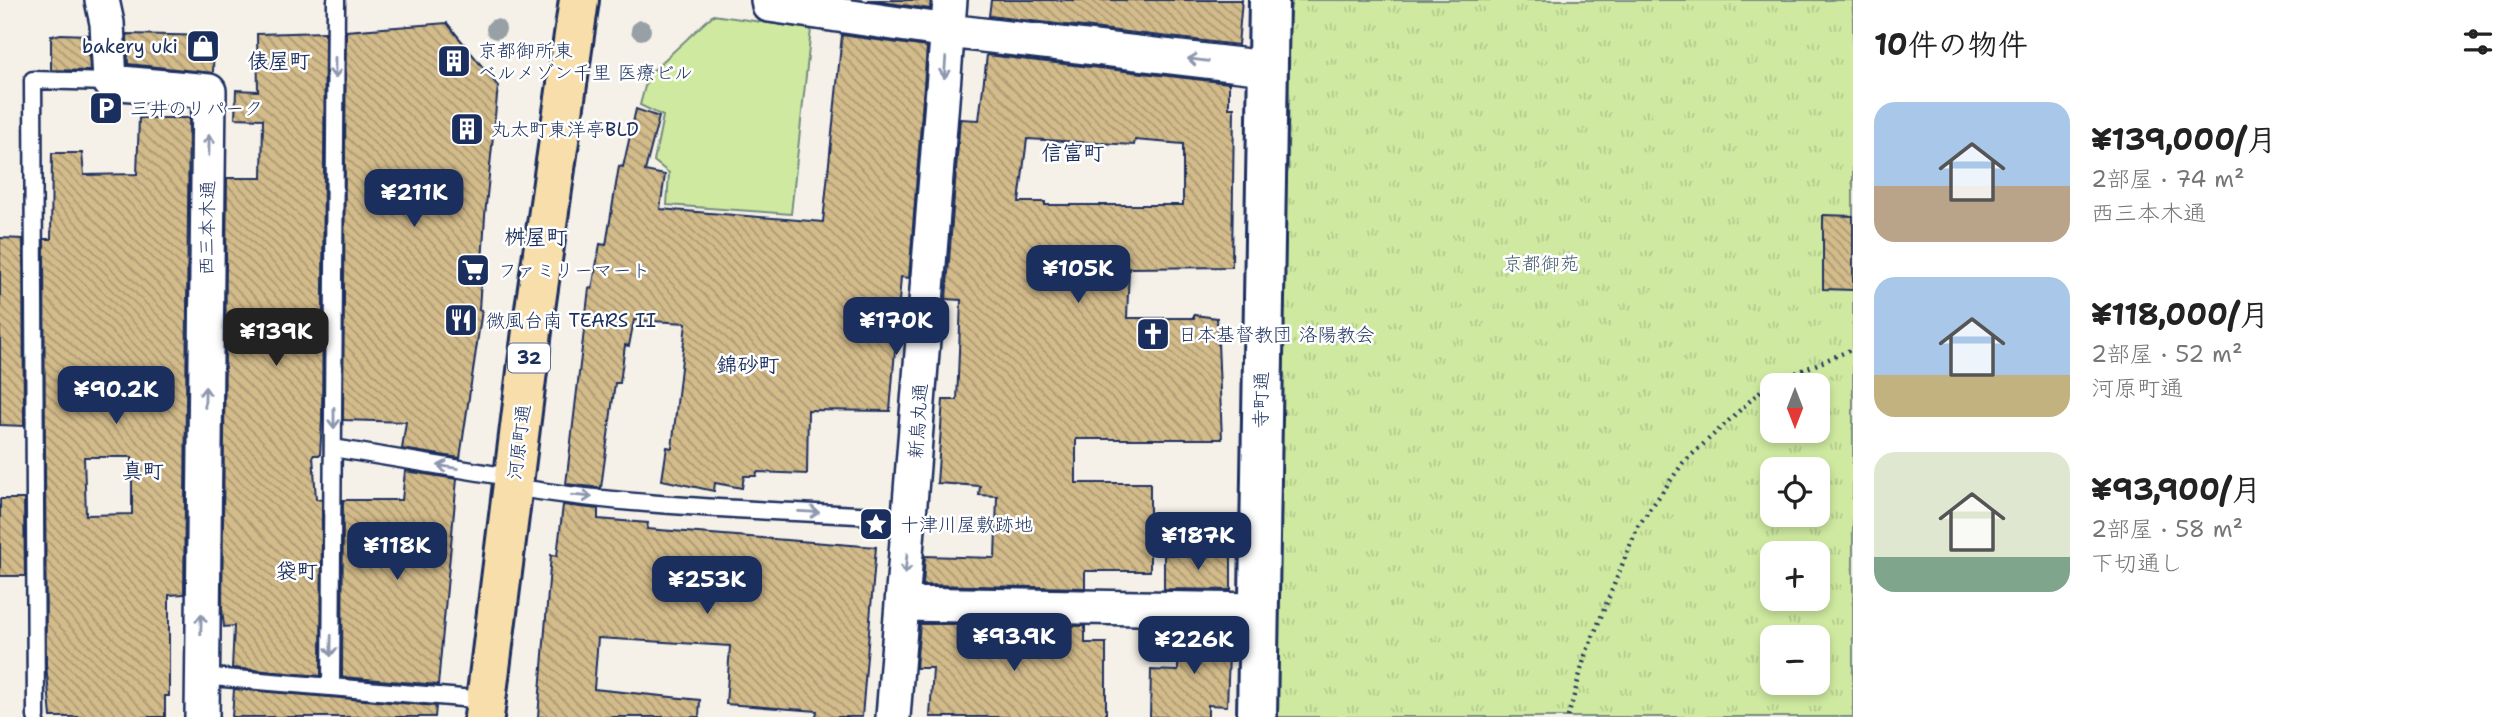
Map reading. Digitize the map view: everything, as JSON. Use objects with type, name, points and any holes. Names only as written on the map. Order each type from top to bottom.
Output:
[{"type":"main road","name":"河原町通","points":[[485,708],[533,323],[579,0]]},
{"type":"street","points":[[102,0],[107,23],[110,82]]},
{"type":"street","name":"寺町通","points":[[1257,717],[1269,0]]},
{"type":"street","points":[[769,2],[949,16],[1266,68]]},
{"type":"street","name":"新烏丸通","points":[[893,717],[949,16]]},
{"type":"street","name":"西三本木通","points":[[110,82],[209,91],[200,676],[202,717]]},
{"type":"street","points":[[902,604],[1258,610]]},
{"type":"lane","points":[[331,687],[336,0]]},
{"type":"lane","points":[[36,717],[33,80],[110,82]]},
{"type":"lane","points":[[333,448],[515,482],[554,494],[911,518]]},
{"type":"lane","points":[[200,676],[331,687],[485,708]]},
{"type":"path","points":[[1568,717],[1585,656],[1638,526],[1683,463],[1767,385],[1853,349]]},
{"type":"green space","name":"京都御苑","points":[[1292,0],[1853,0],[1853,717],[1270,717],[1280,205],[1288,169],[1289,18]]},
{"type":"green space","points":[[713,15],[811,29],[791,214],[667,205],[669,173],[654,161],[663,116],[640,105],[648,75]]},
{"type":"building","points":[[868,0],[931,0],[930,9]]},
{"type":"building","points":[[991,0],[1242,0],[1238,45],[989,16]]},
{"type":"building","points":[[447,23],[498,86],[485,216],[479,310],[482,310],[460,458],[402,449],[406,422],[343,420],[346,31]]},
{"type":"building","points":[[325,32],[322,420],[320,455],[313,455],[316,499],[322,500],[321,676],[232,668],[234,626],[224,627],[222,609],[227,178],[262,178],[263,119],[235,118],[236,90],[258,91],[257,34]]},
{"type":"building","points":[[127,34],[214,36],[213,73],[128,64]]},
{"type":"building","points":[[88,35],[90,71],[51,70],[51,36]]},
{"type":"building","points":[[842,35],[927,47],[909,278],[901,277],[890,411],[808,410],[807,474],[757,472],[756,476],[744,476],[742,488],[715,483],[714,491],[662,480],[667,447],[672,448],[686,323],[634,320],[629,346],[625,345],[620,383],[615,383],[601,488],[566,484],[589,288],[592,289],[600,244],[606,245],[619,166],[623,167],[636,109],[659,117],[645,171],[665,175],[660,209],[823,222]]},
{"type":"building","points":[[987,55],[1229,83],[1229,108],[1234,108],[1232,267],[1129,268],[1127,318],[1194,318],[1194,315],[1217,318],[1222,439],[1076,439],[1076,483],[1150,483],[1150,571],[1085,571],[1085,588],[923,585],[925,556],[995,558],[997,496],[979,495],[980,486],[937,483],[943,400],[957,400],[961,300],[946,299],[960,119],[979,120]],"holes":[[[1027,139],[1134,145],[1135,140],[1183,144],[1183,205],[1045,205],[1045,202],[1019,202]]]},
{"type":"building","points":[[139,118],[189,118],[184,594],[169,595],[169,696],[165,696],[165,717],[51,717],[46,664],[44,239],[51,239],[52,153],[82,153],[84,175],[137,174]],"holes":[[[84,457],[132,457],[132,514],[86,515]]]},
{"type":"building","points":[[1823,215],[1853,216],[1853,290],[1823,289]]},
{"type":"building","points":[[0,238],[23,239],[24,426],[0,425]]},
{"type":"building","points":[[405,471],[457,479],[438,685],[342,677],[343,500],[402,500]]},
{"type":"building","points":[[0,499],[24,499],[25,576],[0,576]]},
{"type":"building","points":[[563,505],[598,509],[598,519],[648,523],[647,529],[876,547],[862,717],[816,717],[817,711],[726,704],[730,646],[598,638],[594,689],[700,700],[699,717],[538,717],[551,555],[557,556]]},
{"type":"building","points":[[1164,555],[1231,555],[1231,590],[1164,589]]},
{"type":"building","points":[[920,624],[972,624],[972,638],[1017,640],[1017,635],[1029,635],[1029,625],[1085,626],[1085,643],[1106,643],[1106,717],[930,717],[933,668],[916,668]]},
{"type":"building","points":[[1178,628],[1230,629],[1227,706],[1208,705],[1208,717],[1150,717],[1151,670],[1178,671]]},
{"type":"building","points":[[234,689],[436,706],[435,717],[232,717]]},
{"type":"place","name":"bakery uki","points":[[203,46]]},
{"type":"place","name":"京都御所東 ベルメゾン千里 医療ビル","points":[[454,61]]},
{"type":"place","name":"三井のリパーク","points":[[106,108]]},
{"type":"place","name":"丸太町東洋亭BLD","points":[[467,129]]},
{"type":"place","name":"ファミリーマート","points":[[473,270]]},
{"type":"place","name":"微風台南 TEARS II","points":[[461,320]]},
{"type":"place","name":"日本基督教団 洛陽教会","points":[[1153,334]]},
{"type":"place","name":"十津川屋敷跡地","points":[[876,524]]},
{"type":"district","name":"俵屋町","points":[[279,61]]},
{"type":"district","name":"信富町","points":[[1073,153]]},
{"type":"district","name":"桝屋町","points":[[536,237]]},
{"type":"district","name":"錦砂町","points":[[748,365]]},
{"type":"district","name":"真町","points":[[143,471]]},
{"type":"district","name":"袋町","points":[[297,571]]}]
